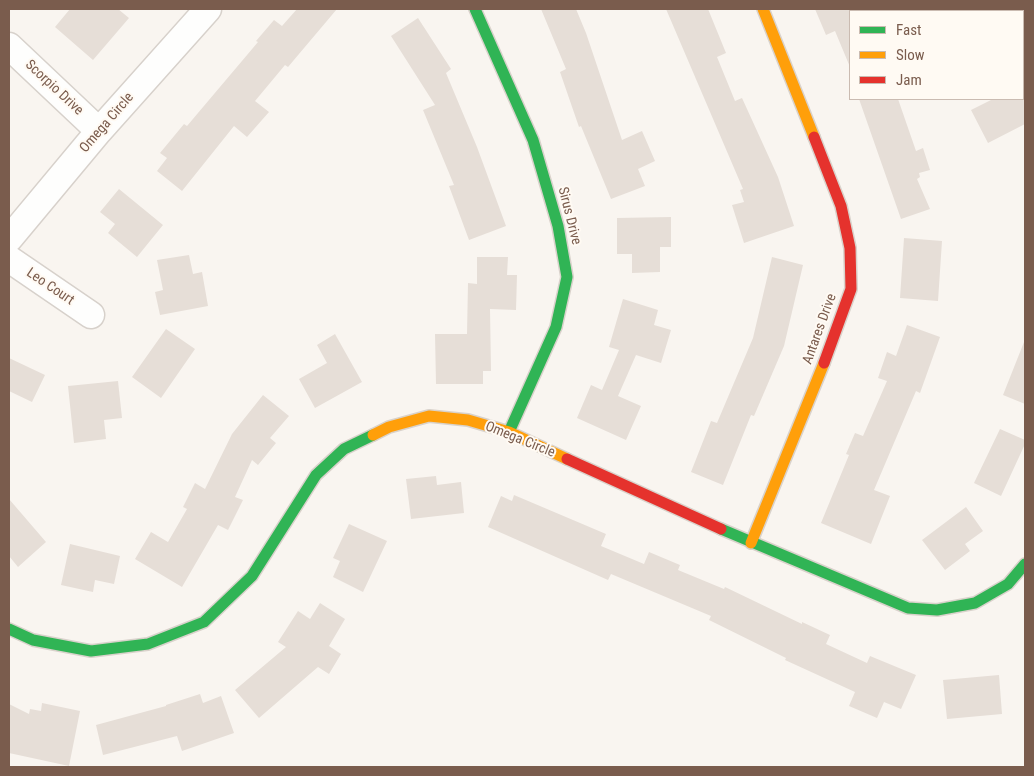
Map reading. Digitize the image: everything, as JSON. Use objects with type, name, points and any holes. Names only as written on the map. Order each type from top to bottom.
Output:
[{"type":"street","name":"Omega Circle","points":[[9,239],[99,131],[208,9]]},
{"type":"street","name":"Sirus Drive","points":[[475,9],[533,140],[558,226],[567,277],[556,327],[509,432]]},
{"type":"street","name":"Antares Drive","points":[[751,543],[834,339],[850,289],[850,248],[841,206],[763,9]]},
{"type":"street","name":"Scorpio Drive","points":[[9,46],[99,131]]},
{"type":"street","name":"Leo Court","points":[[9,259],[91,315]]},
{"type":"street","name":"Omega Circle","points":[[9,629],[33,640],[90,650],[148,644],[204,622],[252,576],[316,475],[344,449],[389,427],[429,416],[468,420],[509,432],[751,543],[908,608],[937,610],[975,602],[1008,584],[1025,564]]},
{"type":"building","points":[[70,9],[118,9],[129,18],[93,60],[55,27]]},
{"type":"building","points":[[297,9],[337,9],[288,67],[285,65],[255,101],[269,112],[247,137],[234,126],[182,191],[157,171],[167,158],[160,153],[184,124],[187,126],[258,42],[256,41],[274,20],[282,26]]},
{"type":"building","points":[[541,9],[576,9],[622,140],[642,131],[655,161],[638,169],[645,186],[611,199],[581,126],[579,127],[560,72],[566,69]]},
{"type":"building","points":[[666,9],[708,9],[726,53],[717,57],[735,101],[742,98],[778,177],[794,226],[744,243],[732,205],[744,202],[740,190],[743,189]]},
{"type":"building","points":[[815,9],[850,9],[849,65],[835,31],[826,35]]},
{"type":"building","points":[[418,18],[451,69],[446,73],[477,147],[506,226],[469,240],[449,186],[454,185],[423,110],[435,105],[391,36]]},
{"type":"building","points":[[1025,99],[1025,124],[988,143],[971,110],[991,100]]},
{"type":"building","points":[[859,100],[898,100],[916,151],[923,148],[930,170],[919,173],[920,177],[917,179],[930,209],[901,219]]},
{"type":"building","points":[[119,189],[163,225],[137,257],[108,233],[115,224],[100,212]]},
{"type":"building","points":[[671,217],[671,247],[660,247],[660,272],[632,273],[632,254],[617,254],[617,218]]},
{"type":"building","points":[[904,238],[942,241],[938,301],[900,298]]},
{"type":"building","points":[[189,255],[193,274],[202,272],[208,306],[160,315],[155,292],[163,290],[157,260]]},
{"type":"building","points":[[477,257],[508,257],[507,275],[517,275],[516,310],[490,309],[491,371],[483,371],[483,384],[436,384],[435,334],[467,334],[468,283],[477,284]]},
{"type":"building","points":[[772,257],[803,265],[784,346],[754,416],[751,415],[723,485],[691,472],[711,421],[717,423],[753,338]]},
{"type":"building","points":[[623,299],[658,310],[654,325],[671,330],[661,363],[636,355],[618,396],[641,406],[626,440],[577,418],[591,385],[602,390],[619,350],[609,347]]},
{"type":"building","points":[[907,325],[940,337],[920,393],[916,391],[874,490],[890,496],[871,544],[821,523],[849,455],[846,454],[855,433],[863,436],[887,381],[878,378],[887,352],[896,356]]},
{"type":"building","points":[[166,329],[195,349],[161,398],[132,377]]},
{"type":"building","points":[[335,334],[362,382],[315,408],[299,379],[327,363],[317,345]]},
{"type":"building","points":[[1025,343],[1025,404],[1003,395]]},
{"type":"building","points":[[9,358],[45,375],[32,402],[9,391]]},
{"type":"building","points":[[118,381],[122,418],[104,420],[106,439],[74,443],[68,386]]},
{"type":"building","points":[[263,395],[289,416],[270,438],[276,443],[258,465],[252,460],[235,497],[243,500],[228,530],[218,525],[182,587],[135,559],[151,532],[168,542],[187,509],[183,507],[195,483],[205,489],[232,434]]},
{"type":"building","points":[[1000,429],[1025,440],[1025,444],[1001,496],[974,483]]},
{"type":"building","points":[[436,476],[437,485],[461,482],[464,513],[411,519],[406,479]]},
{"type":"building","points":[[514,495],[606,534],[601,546],[644,564],[649,552],[680,565],[678,570],[724,589],[725,587],[802,624],[802,622],[830,635],[826,644],[867,663],[870,656],[916,675],[901,709],[884,702],[877,718],[849,706],[855,692],[785,660],[786,658],[709,620],[711,616],[611,574],[608,580],[488,527],[501,496],[512,501]]},
{"type":"building","points":[[9,499],[46,542],[18,567],[9,556]]},
{"type":"building","points":[[966,507],[983,531],[965,544],[970,551],[945,570],[922,540]]},
{"type":"building","points":[[349,524],[387,541],[363,592],[333,577],[340,561],[333,558]]},
{"type":"building","points":[[70,544],[120,556],[114,584],[95,580],[93,592],[61,585]]},
{"type":"building","points":[[320,603],[345,619],[329,646],[341,654],[329,674],[318,667],[259,718],[235,690],[286,647],[278,642],[298,611],[310,619]]},
{"type":"building","points":[[999,675],[1002,714],[947,719],[943,680]]},
{"type":"building","points":[[200,694],[203,703],[221,696],[234,733],[182,751],[177,736],[103,755],[96,725],[166,706]]},
{"type":"building","points":[[42,703],[80,711],[69,766],[9,753],[9,704],[29,714],[30,709],[41,711]]},
{"type":"traffic: fast","points":[[475,9],[533,140],[558,226],[567,277],[556,327],[509,432]]},
{"type":"traffic: fast","points":[[9,629],[33,640],[91,651],[148,644],[204,622],[252,576],[316,475],[344,449],[373,435]]},
{"type":"traffic: fast","points":[[721,529],[908,608],[937,610],[975,603],[1008,584],[1025,564]]},
{"type":"traffic: slow","points":[[763,9],[814,137]]},
{"type":"traffic: slow","points":[[751,543],[824,363]]},
{"type":"traffic: slow","points":[[373,435],[389,427],[429,416],[468,420],[509,432],[567,459]]},
{"type":"traffic: jam","points":[[814,137],[841,206],[850,248],[851,289],[824,363]]},
{"type":"traffic: jam","points":[[567,459],[721,529]]}]
